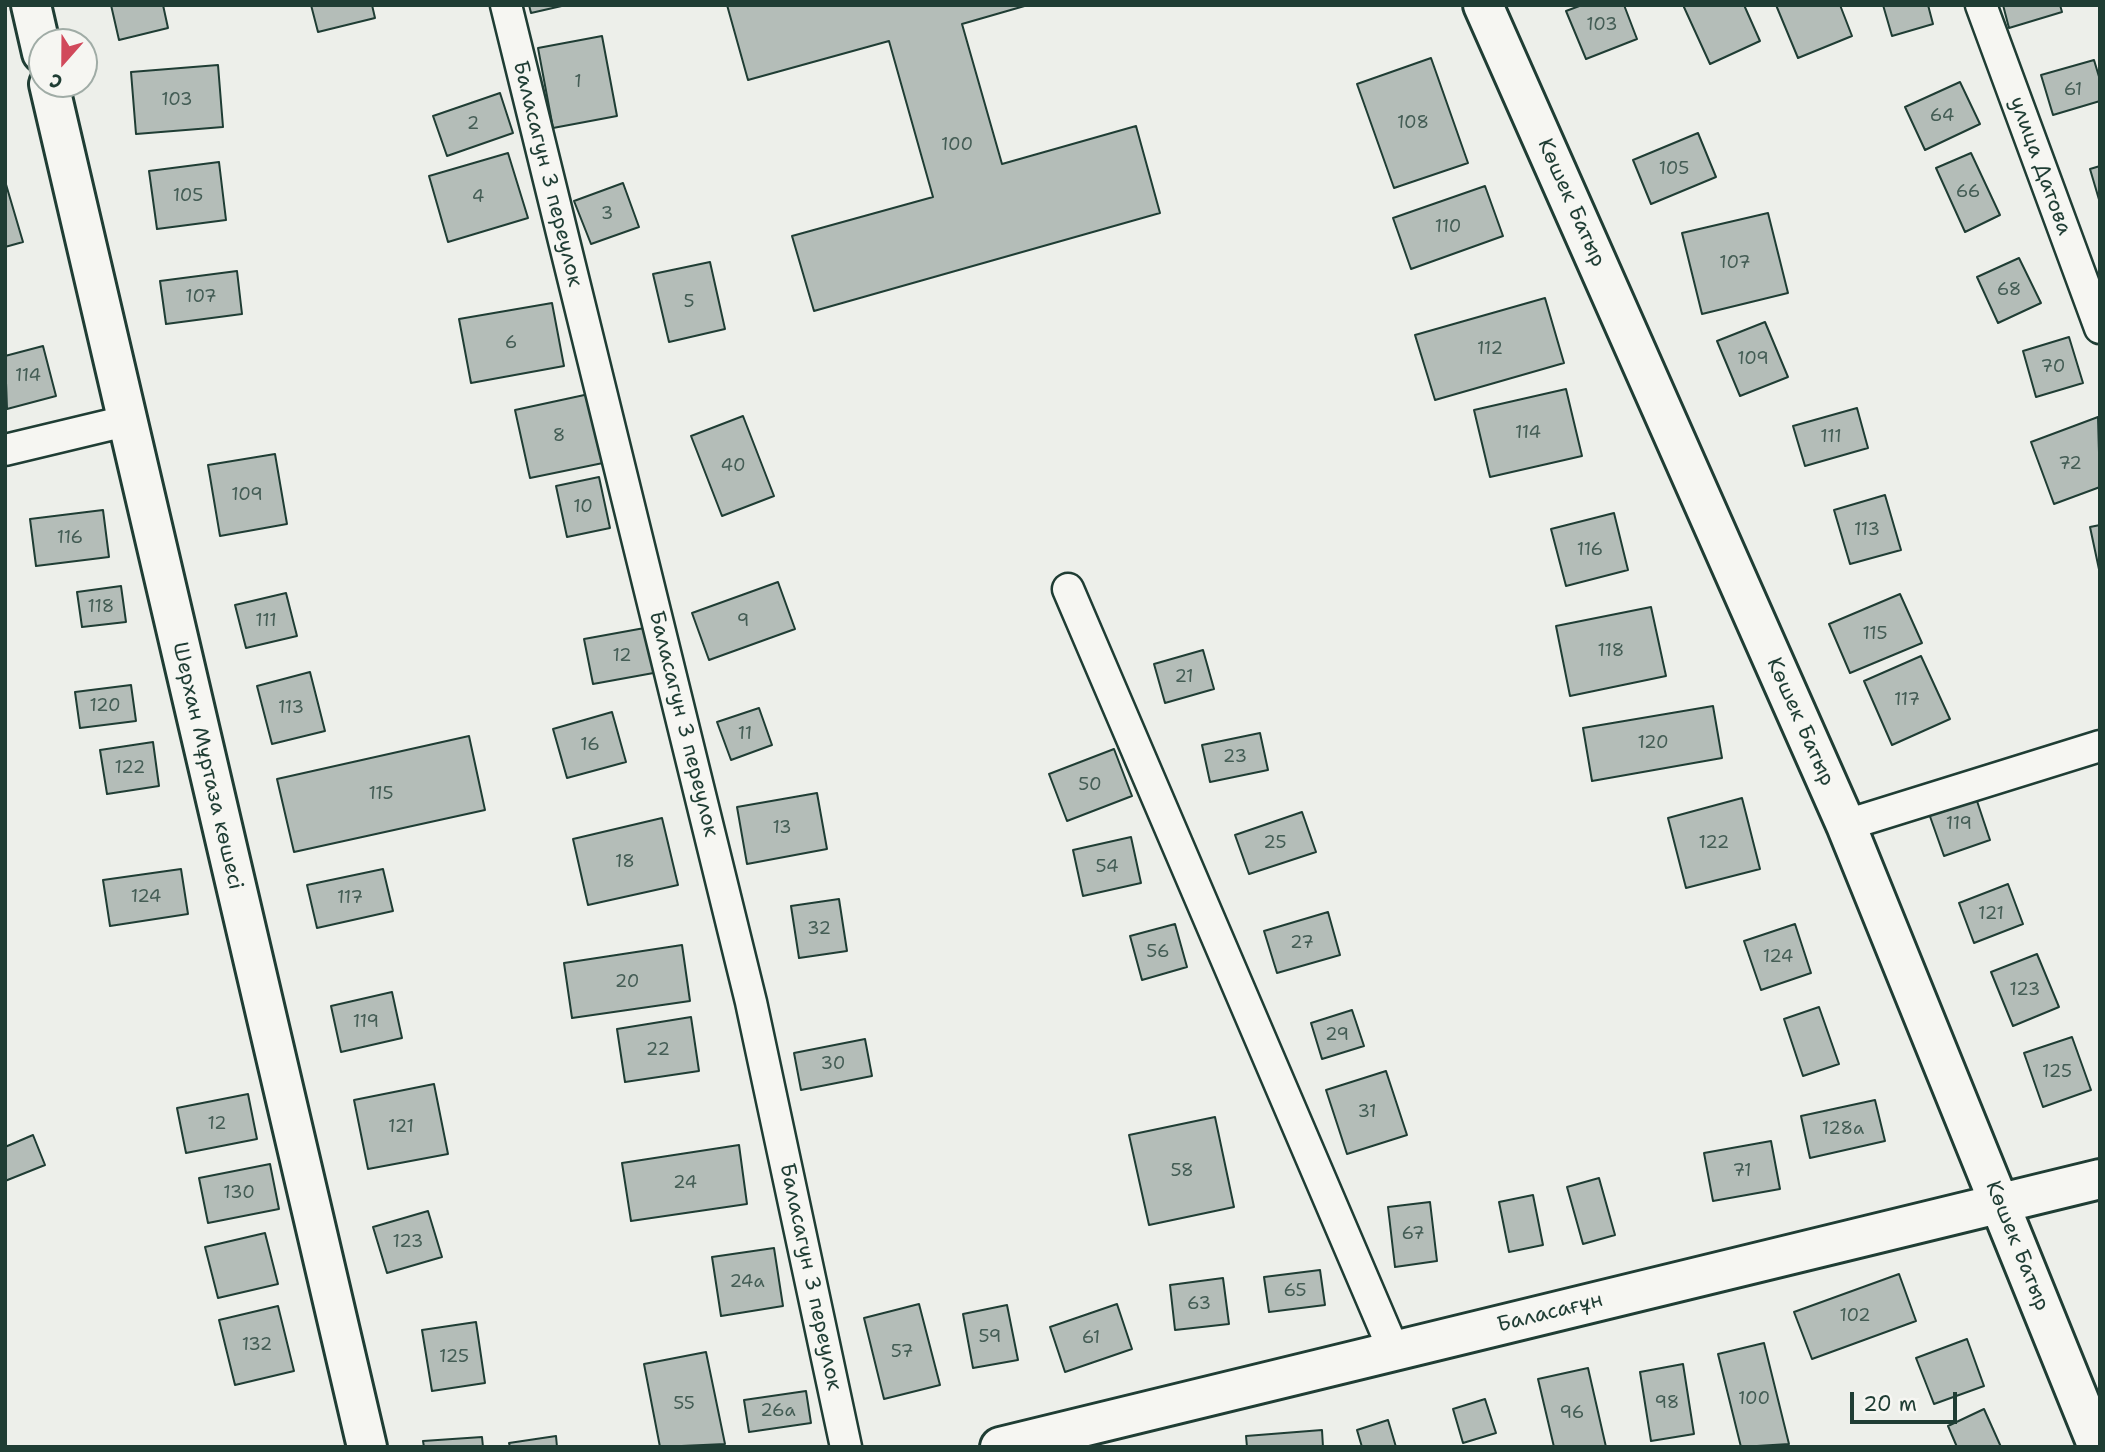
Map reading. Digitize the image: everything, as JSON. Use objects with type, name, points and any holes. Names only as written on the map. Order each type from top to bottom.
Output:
[{"type":"street","points":[[31,5],[36,28]]},
{"type":"street","name":"Баласагун 3 переулок","points":[[506,5],[751,1002],[846,1447]]},
{"type":"street","name":"улица Датова","points":[[1981,5],[2100,328]]},
{"type":"street","name":"Көшек Батыр","points":[[1491,7],[1846,825],[2098,1447]]},
{"type":"street","name":"Шерхан Мұртаза көшесі","points":[[52,98],[367,1447]]},
{"type":"street","points":[[5,450],[127,421]]},
{"type":"street","points":[[1068,590],[1394,1351]]},
{"type":"street","points":[[1846,825],[2100,746]]},
{"type":"street","name":"Баласағұн","points":[[1000,1447],[2100,1179]]},
{"type":"building","points":[[111,5],[163,5],[168,28],[119,40]]},
{"type":"building","points":[[311,5],[372,5],[375,18],[318,32]]},
{"type":"building","points":[[529,5],[566,5],[531,13]]},
{"type":"building","points":[[727,5],[1028,5],[962,24],[1002,164],[1136,126],[1160,213],[814,311],[792,236],[933,197],[889,41],[748,80]]},
{"type":"building","points":[[1582,5],[1624,5],[1637,39],[1586,59],[1566,11]]},
{"type":"building","points":[[1683,5],[1744,5],[1760,41],[1710,64]]},
{"type":"building","points":[[1776,5],[1840,5],[1852,36],[1798,58]]},
{"type":"building","points":[[1883,5],[1928,5],[1933,24],[1892,36]]},
{"type":"building","points":[[2003,5],[2060,5],[2062,12],[2009,28]]},
{"type":"building","points":[[602,36],[617,116],[553,128],[538,48]]},
{"type":"building","points":[[1431,58],[1468,163],[1394,188],[1357,84]]},
{"type":"building","points":[[2094,60],[2100,80],[2100,101],[2053,115],[2041,75]]},
{"type":"building","points":[[218,65],[223,127],[136,134],[131,72]]},
{"type":"building","points":[[1960,82],[1980,124],[1925,150],[1905,107]]},
{"type":"building","points":[[500,93],[513,133],[447,156],[433,116]]},
{"type":"building","points":[[1698,133],[1716,177],[1651,204],[1633,160]]},
{"type":"building","points":[[508,153],[528,218],[448,242],[429,176]]},
{"type":"building","points":[[1971,153],[2000,215],[1965,232],[1936,168]]},
{"type":"building","points":[[219,162],[226,220],[157,229],[149,171]]},
{"type":"building","points":[[2100,166],[2100,203],[2090,169]]},
{"type":"building","points":[[5,181],[23,242],[5,247]]},
{"type":"building","points":[[623,183],[639,227],[591,244],[574,201]]},
{"type":"building","points":[[1485,186],[1503,236],[1411,269],[1393,218]]},
{"type":"building","points":[[1768,213],[1788,293],[1702,314],[1682,233]]},
{"type":"building","points":[[2019,258],[2041,303],[1998,323],[1977,277]]},
{"type":"building","points":[[710,262],[725,329],[669,342],[653,274]]},
{"type":"building","points":[[237,271],[242,314],[166,324],[160,281]]},
{"type":"building","points":[[1545,298],[1564,363],[1435,400],[1415,335]]},
{"type":"building","points":[[552,303],[564,366],[471,383],[459,319]]},
{"type":"building","points":[[1765,322],[1788,377],[1740,396],[1717,341]]},
{"type":"building","points":[[2069,337],[2083,383],[2036,397],[2023,351]]},
{"type":"building","points":[[43,346],[56,396],[7,409],[5,356]]},
{"type":"building","points":[[1566,389],[1582,456],[1490,477],[1474,410]]},
{"type":"building","points":[[589,394],[603,463],[530,478],[515,410]]},
{"type":"building","points":[[1857,408],[1868,448],[1805,466],[1793,426]]},
{"type":"building","points":[[743,416],[774,496],[722,516],[691,436]]},
{"type":"building","points":[[2098,417],[2100,487],[2054,504],[2031,442]]},
{"type":"building","points":[[275,454],[287,524],[220,536],[208,465]]},
{"type":"building","points":[[599,477],[610,528],[567,537],[556,486]]},
{"type":"building","points":[[1885,495],[1901,550],[1850,564],[1834,510]]},
{"type":"building","points":[[103,510],[109,557],[36,566],[30,519]]},
{"type":"building","points":[[1614,513],[1628,570],[1566,586],[1551,529]]},
{"type":"building","points":[[2100,525],[2100,574],[2090,527]]},
{"type":"building","points":[[778,582],[795,629],[709,660],[692,613]]},
{"type":"building","points":[[121,586],[126,622],[82,627],[77,592]]},
{"type":"building","points":[[286,593],[297,636],[246,648],[235,605]]},
{"type":"building","points":[[1900,594],[1922,643],[1850,673],[1829,624]]},
{"type":"building","points":[[1651,607],[1666,676],[1570,696],[1556,626]]},
{"type":"building","points":[[650,627],[659,672],[593,684],[584,639]]},
{"type":"building","points":[[1203,650],[1214,689],[1165,703],[1154,664]]},
{"type":"building","points":[[1921,656],[1950,719],[1892,745],[1864,681]]},
{"type":"building","points":[[310,672],[325,731],[272,744],[257,686]]},
{"type":"building","points":[[131,685],[136,721],[80,728],[75,692]]},
{"type":"building","points":[[1713,706],[1722,758],[1592,781],[1583,728]]},
{"type":"building","points":[[759,708],[772,745],[731,760],[717,722]]},
{"type":"building","points":[[612,712],[626,762],[567,778],[553,729]]},
{"type":"building","points":[[1260,733],[1268,770],[1210,782],[1202,745]]},
{"type":"building","points":[[469,736],[485,810],[294,852],[277,779]]},
{"type":"building","points":[[153,742],[159,786],[107,794],[100,750]]},
{"type":"building","points":[[1114,749],[1132,796],[1067,821],[1049,774]]},
{"type":"building","points":[[1974,792],[1990,840],[1944,856],[1927,808]]},
{"type":"building","points":[[817,793],[827,849],[747,864],[737,807]]},
{"type":"building","points":[[1742,798],[1760,869],[1686,888],[1668,818]]},
{"type":"building","points":[[1302,812],[1316,852],[1249,874],[1235,835]]},
{"type":"building","points":[[662,818],[678,885],[588,905],[573,839]]},
{"type":"building","points":[[1131,837],[1141,883],[1083,896],[1073,850]]},
{"type":"building","points":[[181,869],[188,914],[110,926],[103,880]]},
{"type":"building","points":[[383,869],[393,911],[317,928],[307,885]]},
{"type":"building","points":[[2008,884],[2023,924],[1974,943],[1959,903]]},
{"type":"building","points":[[839,899],[847,951],[799,958],[791,906]]},
{"type":"building","points":[[1328,912],[1340,955],[1277,973],[1264,931]]},
{"type":"building","points":[[1175,924],[1187,967],[1142,980],[1130,936]]},
{"type":"building","points":[[1795,924],[1811,973],[1761,990],[1744,941]]},
{"type":"building","points":[[682,945],[690,1001],[572,1018],[564,963]]},
{"type":"building","points":[[2037,954],[2059,1007],[2013,1026],[1991,972]]},
{"type":"building","points":[[392,992],[402,1038],[341,1052],[331,1006]]},
{"type":"building","points":[[1819,1007],[1839,1064],[1803,1076],[1784,1019]]},
{"type":"building","points":[[1352,1010],[1364,1046],[1322,1059],[1311,1023]]},
{"type":"building","points":[[691,1017],[699,1071],[625,1082],[617,1029]]},
{"type":"building","points":[[2072,1037],[2091,1090],[2043,1107],[2024,1053]]},
{"type":"building","points":[[865,1039],[872,1076],[801,1090],[794,1053]]},
{"type":"building","points":[[1386,1071],[1407,1135],[1347,1154],[1326,1090]]},
{"type":"building","points":[[434,1084],[448,1154],[368,1169],[354,1100]]},
{"type":"building","points":[[248,1094],[257,1139],[186,1153],[177,1108]]},
{"type":"building","points":[[1875,1100],[1885,1141],[1810,1158],[1801,1116]]},
{"type":"building","points":[[1215,1117],[1234,1207],[1149,1225],[1129,1135]]},
{"type":"building","points":[[33,1135],[45,1165],[5,1181],[5,1147]]},
{"type":"building","points":[[1771,1141],[1780,1189],[1713,1201],[1704,1153]]},
{"type":"building","points":[[739,1145],[747,1204],[631,1221],[622,1163]]},
{"type":"building","points":[[270,1164],[279,1209],[208,1223],[199,1178]]},
{"type":"building","points":[[1599,1178],[1615,1235],[1583,1244],[1567,1187]]},
{"type":"building","points":[[1533,1195],[1543,1245],[1509,1252],[1499,1202]]},
{"type":"building","points":[[1430,1202],[1437,1261],[1395,1267],[1388,1207]]},
{"type":"building","points":[[428,1211],[442,1257],[387,1273],[373,1227]]},
{"type":"building","points":[[265,1233],[278,1284],[218,1298],[205,1247]]},
{"type":"building","points":[[774,1248],[783,1306],[721,1316],[712,1257]]},
{"type":"building","points":[[1320,1270],[1325,1305],[1269,1312],[1264,1277]]},
{"type":"building","points":[[1899,1274],[1916,1321],[1812,1359],[1794,1312]]},
{"type":"building","points":[[1223,1278],[1229,1324],[1175,1330],[1170,1285]]},
{"type":"building","points":[[919,1304],[940,1385],[884,1399],[864,1318]]},
{"type":"building","points":[[1117,1304],[1132,1349],[1065,1372],[1050,1327]]},
{"type":"building","points":[[1007,1305],[1018,1360],[973,1368],[963,1314]]},
{"type":"building","points":[[278,1306],[294,1371],[235,1385],[219,1320]]},
{"type":"building","points":[[476,1322],[485,1383],[432,1391],[422,1330]]},
{"type":"building","points":[[1967,1339],[1984,1386],[1934,1404],[1916,1358]]},
{"type":"building","points":[[1764,1343],[1789,1444],[1741,1447],[1718,1354]]},
{"type":"building","points":[[706,1352],[725,1444],[660,1447],[644,1364]]},
{"type":"building","points":[[1683,1364],[1694,1434],[1651,1441],[1640,1372]]},
{"type":"building","points":[[1588,1368],[1606,1447],[1554,1447],[1538,1379]]},
{"type":"building","points":[[806,1391],[811,1423],[749,1432],[744,1400]]},
{"type":"building","points":[[1485,1399],[1496,1433],[1463,1443],[1453,1409]]},
{"type":"building","points":[[1984,1409],[2001,1447],[1957,1447],[1948,1426]]},
{"type":"building","points":[[1388,1420],[1396,1447],[1362,1447],[1357,1430]]},
{"type":"building","points":[[1322,1430],[1323,1447],[1247,1447],[1246,1436]]},
{"type":"building","points":[[556,1436],[557,1447],[510,1447],[509,1443]]},
{"type":"building","points":[[482,1437],[483,1447],[424,1447],[423,1441]]}]
